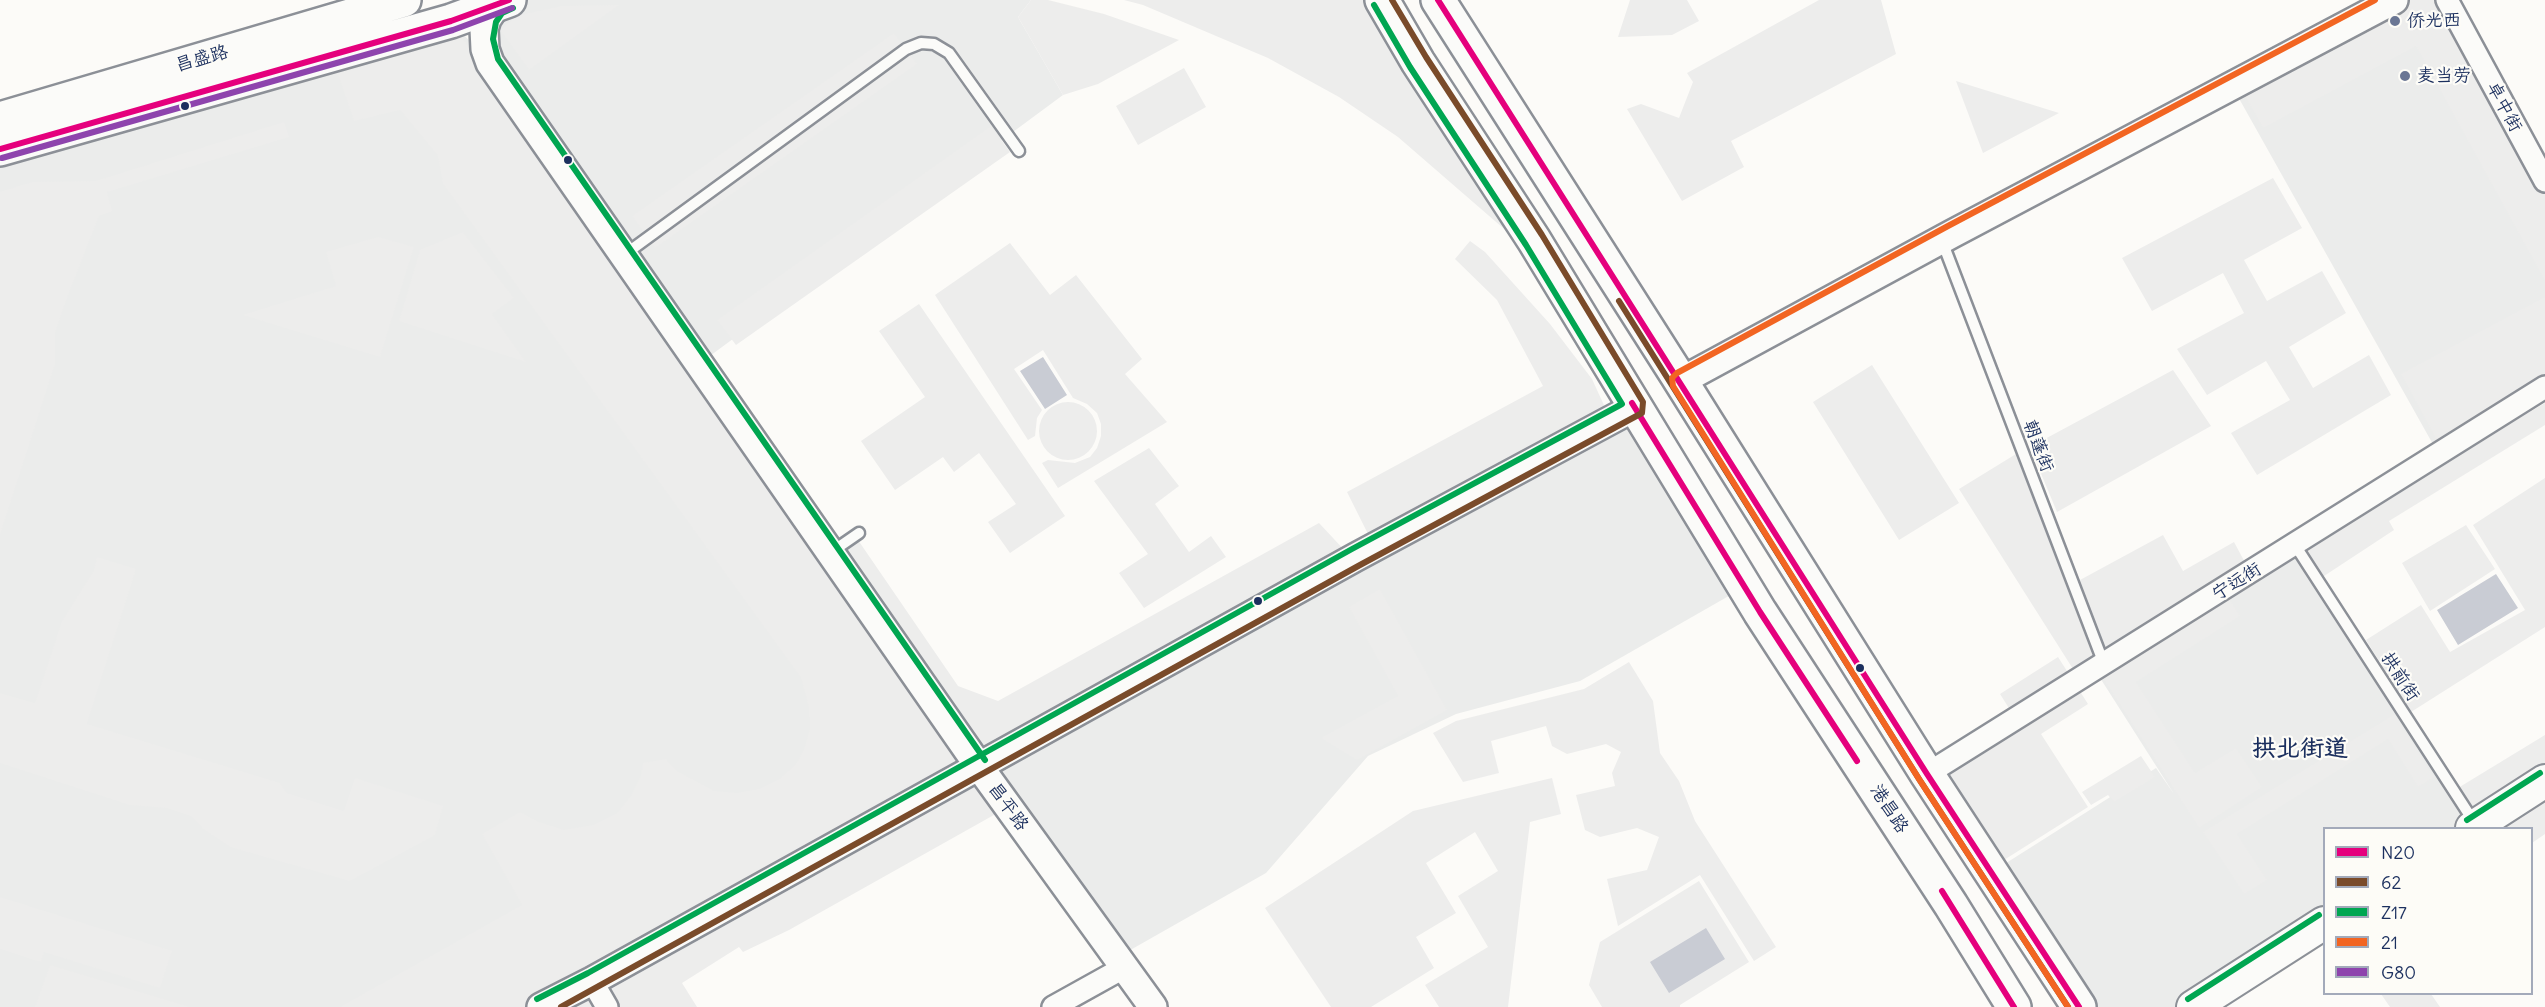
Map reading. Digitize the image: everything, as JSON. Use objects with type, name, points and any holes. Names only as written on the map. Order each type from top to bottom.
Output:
[{"type":"main road","name":"昌盛路","points":[[0,119],[404,0]]},
{"type":"main road","name":"港昌路","points":[[1382,0],[1418,62],[1534,240],[1760,612],[1951,904],[2014,1007]]},
{"type":"main road","points":[[1438,0],[1928,774],[2077,1002]]},
{"type":"main road","name":"昌盛路","points":[[0,149],[420,29],[488,4]]},
{"type":"main road","points":[[2474,827],[2545,781]]},
{"type":"main road","points":[[2193,1007],[2323,924]]},
{"type":"street","points":[[1681,381],[1942,239],[2394,0]]},
{"type":"street","name":"卓中街","points":[[2447,0],[2545,182]]},
{"type":"street","name":"昌平路","points":[[488,4],[484,29],[485,49],[490,63],[978,765],[1154,1007]]},
{"type":"street","points":[[420,29],[447,27],[459,30],[471,40],[490,63]]},
{"type":"street","name":"宁远街","points":[[1928,774],[2545,387]]},
{"type":"street","points":[[541,1007],[592,981],[978,765],[1635,407]]},
{"type":"street","points":[[1053,1007],[1125,967]]},
{"type":"street","points":[[592,981],[607,1007]]},
{"type":"lane","points":[[624,255],[906,49],[921,44],[934,44],[949,53],[1019,151]]},
{"type":"lane","name":"朝蓬街","points":[[1942,239],[2104,664]]},
{"type":"lane","points":[[830,553],[859,532]]},
{"type":"lane","name":"拱前街","points":[[2295,545],[2474,827]]},
{"type":"shaded area","points":[[510,0],[1031,0],[1018,17],[1063,95],[699,364],[490,61],[496,6]]},
{"type":"shaded area","points":[[1031,0],[1048,0],[1104,14],[1179,40],[1098,84],[1063,95],[1018,17]]},
{"type":"shaded area","points":[[1124,0],[1381,0],[1564,292],[1503,228],[1398,137],[1339,97],[1268,58],[1143,5]]},
{"type":"shaded area","points":[[1630,0],[1687,0],[1699,21],[1672,35],[1618,37]]},
{"type":"shaded area","points":[[1819,0],[1881,0],[1896,54],[1731,141],[1744,167],[1682,201],[1627,109],[1641,104],[1679,118],[1693,82],[1687,73]]},
{"type":"shaded area","points":[[2396,0],[2545,183],[2545,387],[2439,455],[2232,86]]},
{"type":"shaded area","points":[[2404,0],[2440,0],[2545,195],[2545,281],[2416,46],[2263,128],[2240,87]]},
{"type":"shaded area","points":[[619,5],[529,70],[500,30],[516,16],[562,6]]},
{"type":"shaded area","points":[[451,21],[490,63],[976,765],[539,1007],[0,1007],[0,149]]},
{"type":"shaded area","points":[[454,26],[971,763],[537,1007],[340,1007],[522,905],[482,834],[520,812],[539,822],[564,830],[593,825],[617,813],[632,794],[641,776],[643,763],[666,759],[677,771],[714,791],[737,793],[759,789],[779,779],[796,764],[804,749],[810,728],[809,708],[801,678],[443,184],[438,156],[400,110],[354,121],[333,60]]},
{"type":"shaded area","points":[[894,33],[917,64],[655,248],[632,216]]},
{"type":"shaded area","points":[[1184,68],[1206,107],[1138,145],[1116,106]]},
{"type":"shaded area","points":[[1956,81],[2059,113],[1983,153]]},
{"type":"shaded area","points":[[284,122],[289,137],[107,192],[112,211],[99,216],[67,298],[55,333],[55,364],[0,535],[0,192],[32,182],[96,181]]},
{"type":"shaded area","points":[[991,126],[1010,152],[736,345],[717,320]]},
{"type":"shaded area","points":[[2273,178],[2302,228],[2244,260],[2267,301],[2322,271],[2346,313],[2289,347],[2313,388],[2369,355],[2391,395],[2257,475],[2231,433],[2290,400],[2266,361],[2207,395],[2177,349],[2244,313],[2223,273],[2152,311],[2122,258]]},
{"type":"shaded area","points":[[463,232],[514,298],[492,314],[526,362],[399,321],[420,250]]},
{"type":"shaded area","points":[[378,237],[414,247],[380,357],[243,315],[336,286],[326,252]]},
{"type":"shaded area","points":[[1470,241],[1485,252],[1550,324],[1592,379],[1608,414],[1371,540],[1347,492],[1543,386],[1497,300],[1455,259]]},
{"type":"shaded area","points":[[1010,243],[1050,295],[1076,275],[1142,359],[1125,374],[1167,422],[1058,488],[1042,463],[1048,460],[1075,463],[1090,457],[1097,448],[1101,436],[1101,424],[1097,413],[1087,404],[1073,398],[1043,350],[1014,369],[1042,410],[1037,418],[1035,436],[1028,440],[935,295]]},
{"type":"shaded area","points":[[2545,297],[2545,383],[2441,448],[2401,374]]},
{"type":"shaded area","points":[[919,304],[1065,516],[1010,553],[988,522],[1016,504],[979,453],[954,472],[943,457],[895,490],[861,441],[925,397],[879,331]]},
{"type":"shaded area","points":[[1043,357],[1067,395],[1045,409],[1020,371]]},
{"type":"shaded area","points":[[1872,365],[1959,503],[1899,540],[1813,402]]},
{"type":"shaded area","points":[[2173,370],[2211,426],[2057,512],[2030,447]]},
{"type":"shaded area","points":[[1062,402],[1074,402],[1089,410],[1097,425],[1097,437],[1089,452],[1074,460],[1062,460],[1047,452],[1039,437],[1039,425],[1047,410]]},
{"type":"shaded area","points":[[2545,403],[2545,425],[2389,521],[2394,530],[2321,578],[2301,547]]},
{"type":"shaded area","points":[[1634,408],[1734,593],[1580,681],[1456,714],[1368,756],[1266,873],[1118,957],[979,766]]},
{"type":"shaded area","points":[[1149,448],[1179,486],[1155,504],[1189,552],[1211,536],[1226,557],[1144,608],[1119,573],[1148,554],[1094,481]]},
{"type":"shaded area","points":[[2016,454],[2093,656],[2073,669],[1959,489]]},
{"type":"shaded area","points":[[2545,478],[2545,627],[2411,712],[2366,640],[2421,605],[2450,652],[2525,610],[2473,525]]},
{"type":"shaded area","points":[[1319,523],[1348,554],[979,760],[837,555],[858,540],[958,686],[998,701]]},
{"type":"shaded area","points":[[2466,525],[2495,569],[2430,611],[2402,563]]},
{"type":"shaded area","points":[[2163,535],[2183,571],[2234,542],[2248,568],[2107,657],[2080,580]]},
{"type":"shaded area","points":[[2295,546],[2474,826],[2323,827],[2323,922],[2191,1007],[2085,1007],[1992,872],[2156,768],[2174,794],[2095,670]]},
{"type":"shaded area","points":[[97,557],[136,569],[87,724],[280,783],[287,793],[344,811],[355,778],[443,806],[435,835],[350,881],[230,847],[203,829],[191,816],[167,808],[130,805],[0,763],[0,693],[35,703],[62,621],[94,570]]},
{"type":"shaded area","points":[[2496,574],[2518,608],[2458,645],[2437,610]]},
{"type":"shaded area","points":[[1380,589],[1447,710],[1357,760],[1321,738],[1398,696],[1349,607]]},
{"type":"shaded area","points":[[2226,594],[2240,616],[2136,682],[2195,773],[2236,748],[2262,787],[2199,828],[2099,672]]},
{"type":"shaded area","points":[[2058,657],[2088,704],[2041,734],[2088,807],[1996,865],[1937,771],[2019,724],[2000,694]]},
{"type":"shaded area","points":[[1629,662],[1653,701],[1660,753],[1679,781],[1695,821],[1776,947],[1754,961],[1700,875],[1618,926],[1607,879],[1647,870],[1659,837],[1637,828],[1600,837],[1585,830],[1576,795],[1615,786],[1612,773],[1621,752],[1606,744],[1567,754],[1552,746],[1546,726],[1491,741],[1499,773],[1463,782],[1433,733],[1456,721],[1584,689]]},
{"type":"shaded area","points":[[2395,714],[2434,777],[2418,787],[2388,739],[2237,834],[2267,880],[2244,894],[2203,832]]},
{"type":"shaded area","points":[[2545,735],[2545,776],[2478,820],[2458,788]]},
{"type":"shaded area","points":[[2141,756],[2155,777],[2114,802],[2108,795],[2091,805],[2082,792]]},
{"type":"shaded area","points":[[974,775],[1001,811],[789,930],[743,952],[739,947],[682,983],[697,1007],[550,1007]]},
{"type":"shaded area","points":[[1552,778],[1561,814],[1530,822],[1508,1007],[1439,1007],[1425,985],[1488,947],[1458,896],[1498,871],[1475,832],[1426,863],[1456,913],[1416,937],[1434,968],[1371,1007],[1331,1007],[1265,908],[1413,811]]},
{"type":"shaded area","points":[[2545,789],[2545,834],[2533,842],[2533,827],[2487,827]]},
{"type":"shaded area","points":[[1699,881],[1749,962],[1680,1007],[1602,1007],[1589,985],[1600,942]]},
{"type":"shaded area","points":[[0,897],[172,951],[160,988],[44,952],[41,962],[0,949]]},
{"type":"shaded area","points":[[1706,928],[1725,959],[1669,993],[1650,962]]},
{"type":"shaded area","points":[[50,965],[190,1007],[35,1007]]},
{"type":"shaded area","points":[[2382,995],[2432,995],[2440,1007],[2390,1007]]},
{"type":"transit line","name":"N20","points":[[0,149],[451,21],[509,0]]},
{"type":"transit line","name":"62","points":[[561,1007],[1360,565],[1642,413],[1643,402],[1542,235],[1426,57],[1392,0]]},
{"type":"transit line","name":"N20","points":[[1438,0],[1927,774],[2079,1007]]},
{"type":"transit line","name":"21","points":[[2068,1007],[1919,779],[1673,386],[1672,378],[1677,373],[1948,226],[2375,0]]},
{"type":"transit line","name":"Z17","points":[[537,999],[588,973],[1352,549],[1622,404],[1526,245],[1410,67],[1374,5]]},
{"type":"transit line","name":"G80","points":[[2,158],[453,30],[512,8]]},
{"type":"transit line","name":"Z17","points":[[513,8],[502,13],[496,22],[493,39],[498,59],[985,760]]},
{"type":"transit line","name":"62","points":[[1619,301],[1919,779],[2068,1007]]},
{"type":"transit line","name":"N20","points":[[1632,403],[1760,612],[1857,761]]},
{"type":"transit line","name":"Z17","points":[[2467,820],[2540,773]]},
{"type":"transit line","name":"N20","points":[[1942,891],[2014,1007]]},
{"type":"transit line","name":"Z17","points":[[2188,999],[2319,915]]},
{"type":"place","name":"侨光西","points":[[2395,21]]},
{"type":"place","name":"麦当劳","points":[[2405,76]]},
{"type":"district","name":"拱北街道","points":[[2300,749]]}]
